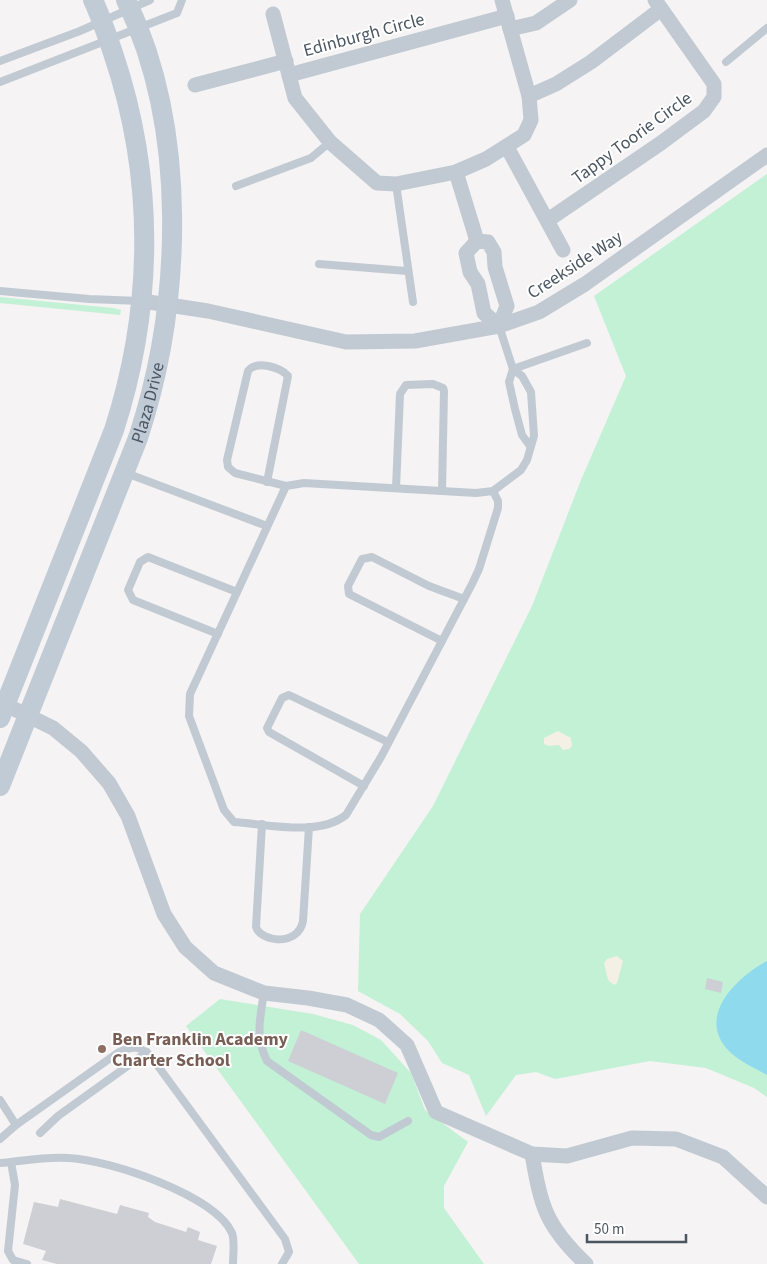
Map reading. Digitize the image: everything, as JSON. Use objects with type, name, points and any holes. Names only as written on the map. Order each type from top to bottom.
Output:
[{"type":"street","name":"Plaza Drive","points":[[4,703],[114,430],[128,382],[142,301],[145,223],[139,160],[128,99],[93,0]]},
{"type":"street","name":"Edinburgh Circle","points":[[273,14],[295,98],[330,142],[377,183],[396,184],[456,172],[508,147],[524,135],[531,120],[529,96],[502,0]]},
{"type":"street","points":[[508,23],[536,23],[570,0]]},
{"type":"street","name":"Plaza Drive","points":[[0,786],[126,473],[154,388],[168,304],[171,223],[168,156],[153,74],[139,28],[128,4]]},
{"type":"street","points":[[529,96],[556,84],[591,62],[658,4]]},
{"type":"street","name":"Tappy Toorie Circle","points":[[548,220],[661,143],[704,111],[714,97],[714,84],[658,4]]},
{"type":"street","name":"Edinburgh Circle","points":[[288,68],[508,23]]},
{"type":"street","points":[[195,85],[288,68]]},
{"type":"street","points":[[508,147],[563,250]]},
{"type":"street","name":"Creekside Way","points":[[142,301],[168,304],[346,342],[415,341],[500,326],[539,312],[585,284],[767,155]]},
{"type":"street","points":[[456,172],[477,241]]},
{"type":"street","points":[[477,241],[488,242],[494,252],[495,267],[507,306],[500,326],[484,313],[478,284],[470,272],[466,253],[477,241]]},
{"type":"street","points":[[4,703],[29,714],[67,739],[96,767],[109,783],[128,816],[164,914],[185,947],[214,973],[264,993],[347,1005],[379,1020],[407,1045],[436,1112],[532,1154],[567,1156],[632,1138],[676,1139],[723,1158],[767,1197]]},
{"type":"street","points":[[532,1154],[539,1198],[552,1226],[566,1245],[586,1264]]},
{"type":"lane","points":[[0,82],[105,30],[128,4],[150,0]]},
{"type":"lane","points":[[0,61],[105,30],[139,28],[177,13],[183,0]]},
{"type":"lane","points":[[726,62],[767,28]]},
{"type":"lane","points":[[236,186],[311,158],[330,142]]},
{"type":"lane","points":[[396,184],[402,218],[407,271],[413,302]]},
{"type":"lane","points":[[319,264],[407,271]]},
{"type":"lane","points":[[0,291],[89,299],[142,301]]},
{"type":"lane","points":[[500,326],[513,369],[509,382],[516,413],[522,436],[530,446]]},
{"type":"lane","points":[[513,369],[587,343]]},
{"type":"lane","points":[[267,482],[288,376],[281,369],[257,365],[251,367],[248,371],[227,460],[228,467],[235,474],[267,482],[286,486],[304,483],[476,493],[493,491],[521,470],[527,460],[534,436],[531,392],[527,382],[513,369]]},
{"type":"lane","points":[[396,488],[400,394],[406,385],[434,384],[443,388],[444,391],[442,491]]},
{"type":"lane","points":[[516,413],[533,408]]},
{"type":"lane","points":[[126,473],[267,526]]},
{"type":"lane","points":[[286,486],[190,694],[188,716],[224,810],[234,822],[318,828],[337,822],[346,815],[388,742],[480,569],[498,508],[498,501],[493,491]]},
{"type":"lane","points":[[218,634],[132,600],[128,590],[140,562],[148,557],[237,592]]},
{"type":"lane","points":[[442,641],[349,594],[348,586],[362,560],[372,557],[429,586],[464,599]]},
{"type":"lane","points":[[364,786],[269,732],[267,728],[282,698],[289,695],[388,742]]},
{"type":"lane","points":[[262,824],[256,927],[258,932],[265,937],[290,939],[298,934],[303,921],[309,827]]},
{"type":"lane","points":[[264,993],[258,1030],[260,1048],[267,1061],[371,1135],[379,1137],[408,1121]]},
{"type":"lane","points":[[0,1140],[16,1125],[119,1052],[135,1046],[147,1052],[285,1240],[289,1252],[282,1264]]},
{"type":"lane","points":[[40,1133],[58,1116],[147,1052]]},
{"type":"lane","points":[[0,1100],[16,1125]]},
{"type":"lane","points":[[0,1163],[49,1157],[108,1164],[158,1181],[214,1211],[232,1234],[233,1264]]},
{"type":"lane","points":[[13,1162],[15,1186],[8,1250],[13,1260],[27,1264]]},
{"type":"green space","points":[[767,174],[767,1097],[754,1088],[706,1068],[650,1061],[555,1079],[536,1072],[516,1075],[486,1116],[469,1075],[442,1063],[428,1041],[400,1014],[358,991],[360,914],[433,806],[532,606],[581,480],[626,376],[594,296]]},
{"type":"green space","points":[[0,297],[121,310],[120,315],[0,303]]},
{"type":"green space","points":[[220,999],[313,1014],[353,1025],[381,1040],[411,1073],[425,1110],[468,1142],[444,1186],[444,1208],[484,1264],[359,1264],[186,1026]]},
{"type":"sand","points":[[558,731],[571,738],[572,746],[569,749],[563,750],[559,745],[549,746],[544,744],[544,738]]},
{"type":"sand","points":[[617,956],[623,961],[617,983],[614,985],[608,980],[604,963],[607,959]]},
{"type":"water","points":[[767,961],[767,1075],[734,1056],[720,1039],[717,1026],[718,1013],[723,1000],[732,988],[755,968]]},
{"type":"building","points":[[707,978],[723,982],[721,993],[705,989]]},
{"type":"building","points":[[301,1030],[398,1073],[385,1104],[288,1061]]},
{"type":"building","points":[[60,1199],[117,1214],[120,1205],[149,1213],[148,1217],[155,1222],[186,1232],[188,1227],[200,1232],[198,1240],[217,1246],[211,1264],[57,1264],[42,1260],[46,1251],[23,1244],[34,1202],[58,1207]]},
{"type":"place","name":"Ben Franklin Academy Charter School","points":[[102,1049]]}]
